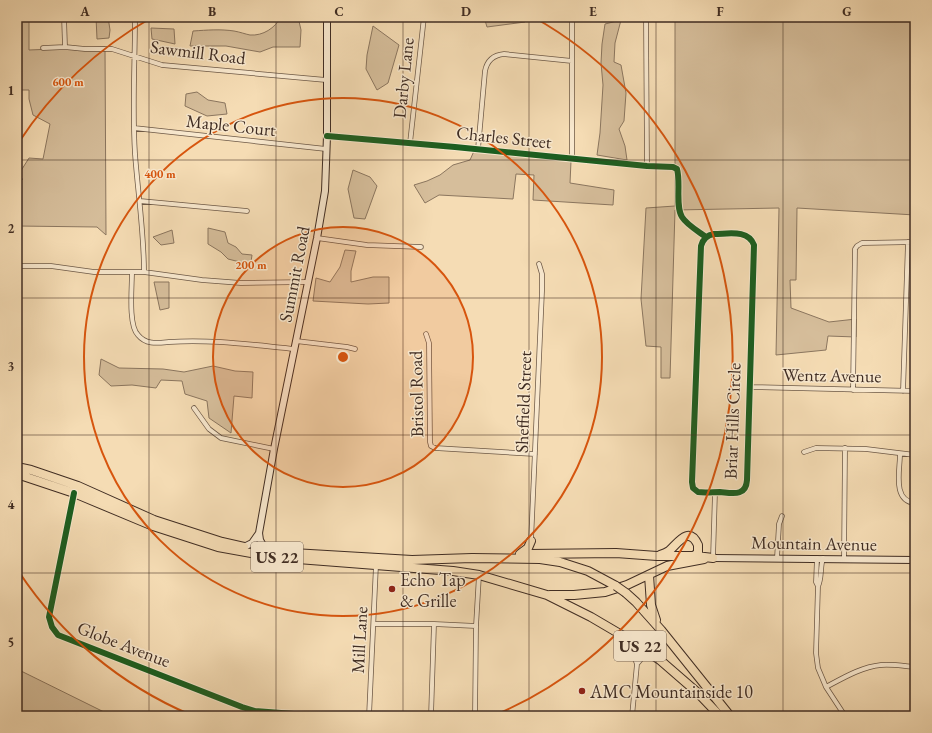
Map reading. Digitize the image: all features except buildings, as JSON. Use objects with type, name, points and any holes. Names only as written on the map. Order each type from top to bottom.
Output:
[{"type":"highway","name":"US 22","points":[[17,466],[78,486],[154,520],[222,542],[244,547],[266,551],[412,560],[472,558],[540,559],[560,562],[588,571],[616,586],[636,602],[661,630],[730,716]]},
{"type":"highway","name":"US 22","points":[[17,474],[74,493],[153,526],[218,547],[272,557],[453,571],[479,575],[547,595],[648,651],[671,668],[720,716]]},
{"type":"highway","points":[[547,595],[574,595],[605,592],[627,586],[667,566],[696,556],[699,550],[698,545],[694,539],[687,536],[678,540],[665,554],[657,556]]},
{"type":"highway","points":[[531,541],[535,549],[541,553]]},
{"type":"highway","points":[[520,554],[526,551],[531,541]]},
{"type":"highway","points":[[472,558],[541,553],[616,553],[713,558]]},
{"type":"highway","points":[[667,566],[713,558]]},
{"type":"highway","points":[[649,575],[652,611],[661,630]]},
{"type":"main road","name":"Summit Road","points":[[259,533],[325,191],[327,17]]},
{"type":"main road","points":[[244,547],[252,543],[259,533]]},
{"type":"main road","points":[[259,533],[260,540],[266,551]]},
{"type":"main road","name":"Mountain Avenue","points":[[713,558],[844,558],[915,560]]},
{"type":"street","points":[[64,17],[65,47]]},
{"type":"street","points":[[135,17],[134,128],[144,242],[144,272]]},
{"type":"street","name":"Darby Lane","points":[[410,143],[424,17]]},
{"type":"street","points":[[572,17],[572,158]]},
{"type":"street","points":[[646,17],[647,166]]},
{"type":"street","name":"Sawmill Road","points":[[43,48],[65,47],[112,49],[162,65],[326,80]]},
{"type":"street","points":[[478,149],[485,71],[489,60],[504,54],[572,61]]},
{"type":"street","name":"Maple Court","points":[[134,128],[326,149]]},
{"type":"street","name":"Charles Street","points":[[326,136],[478,149],[647,166],[673,167],[677,169],[679,176],[679,209],[681,216],[685,221],[706,237]]},
{"type":"street","points":[[140,201],[247,211]]},
{"type":"street","name":"Briar Hills Circle","points":[[714,234],[741,234],[748,236],[753,242],[754,249],[748,387],[747,484],[743,491],[739,493],[698,492],[693,488],[692,482],[701,246],[706,237],[714,234]]},
{"type":"street","points":[[317,238],[367,245],[422,247]]},
{"type":"street","points":[[903,391],[908,242]]},
{"type":"street","points":[[853,390],[855,249],[858,244],[864,243],[915,242]]},
{"type":"street","name":"Sheffield Street","points":[[531,541],[542,291],[542,274],[539,264]]},
{"type":"street","points":[[17,266],[51,266],[94,272],[144,272],[202,280],[241,283],[307,282]]},
{"type":"street","points":[[132,272],[133,327],[137,335],[145,341],[155,343],[195,340],[295,349]]},
{"type":"street","name":"Bristol Road","points":[[426,334],[429,342],[431,446],[435,448],[535,454]]},
{"type":"street","points":[[296,341],[354,349]]},
{"type":"street","name":"Wentz Avenue","points":[[748,387],[915,391]]},
{"type":"street","points":[[194,408],[209,429],[221,438],[274,449]]},
{"type":"street","points":[[804,452],[816,448],[845,448],[882,450],[900,454],[915,455]]},
{"type":"street","points":[[844,558],[845,448]]},
{"type":"street","points":[[900,454],[900,494],[906,501],[915,503]]},
{"type":"street","name":"Briar Hills Circle","points":[[713,558],[715,492]]},
{"type":"street","name":"Globe Avenue","points":[[74,493],[49,617],[52,627],[58,635],[242,707],[255,711],[320,716]]},
{"type":"street","points":[[777,558],[779,524],[782,516]]},
{"type":"street","points":[[820,558],[816,653],[818,668],[826,687],[845,716]]},
{"type":"street","name":"Mill Lane","points":[[369,716],[376,565]]},
{"type":"street","points":[[475,716],[476,626],[479,575]]},
{"type":"street","points":[[374,624],[476,626]]},
{"type":"street","points":[[431,716],[434,624]]},
{"type":"street","points":[[627,638],[637,664],[632,716]]},
{"type":"street","points":[[637,664],[648,651]]},
{"type":"street","points":[[826,687],[845,676],[866,668],[882,665],[915,667]]},
{"type":"street","points":[[886,716],[899,714],[915,716]]},
{"type":"shaded area","points":[[17,17],[29,17],[29,50],[105,47],[106,235],[97,227],[17,226],[17,185],[23,179],[17,177],[29,158],[43,159],[50,124],[33,115],[29,99],[29,90],[17,90]]},
{"type":"shaded area","points":[[96,17],[108,17],[110,30],[109,38],[97,39]]},
{"type":"shaded area","points":[[281,17],[298,17],[301,30],[300,47],[273,47],[260,52],[226,46],[190,46],[193,31],[224,30],[255,35],[264,33],[272,28]]},
{"type":"shaded area","points":[[484,17],[528,17],[525,22],[487,27]]},
{"type":"shaded area","points":[[675,17],[915,17],[915,215],[797,208],[796,280],[790,280],[791,308],[829,322],[856,319],[856,337],[828,336],[826,350],[776,355],[779,208],[675,210],[670,378],[661,378],[661,347],[646,346],[641,299],[646,208],[675,206]]},
{"type":"shaded area","points":[[621,20],[615,43],[614,62],[621,65],[626,93],[624,121],[619,129],[625,146],[627,160],[597,155],[603,85],[601,63],[602,44],[605,24]]},
{"type":"shaded area","points":[[373,26],[399,45],[388,83],[377,90],[366,69],[367,55]]},
{"type":"shaded area","points":[[151,28],[174,29],[175,44],[152,39]]},
{"type":"shaded area","points":[[197,92],[208,100],[225,103],[227,114],[207,116],[185,106],[186,94]]},
{"type":"shaded area","points":[[474,151],[571,161],[570,183],[614,190],[613,205],[533,200],[534,175],[516,174],[513,199],[439,195],[425,203],[414,185],[440,175],[453,165],[470,160]]},
{"type":"shaded area","points":[[353,170],[370,177],[377,186],[365,219],[354,218],[348,189]]},
{"type":"shaded area","points":[[208,228],[225,232],[228,243],[236,247],[242,254],[252,255],[251,262],[240,262],[228,259],[221,252],[208,244]]},
{"type":"shaded area","points":[[172,230],[174,243],[161,245],[153,237]]},
{"type":"shaded area","points":[[345,250],[356,251],[351,271],[351,282],[373,277],[389,277],[389,303],[368,304],[313,301],[316,278],[330,282],[340,267]]},
{"type":"shaded area","points":[[154,282],[169,282],[169,308],[160,310]]},
{"type":"shaded area","points":[[101,359],[119,368],[163,369],[184,372],[213,366],[235,371],[253,372],[252,398],[234,396],[231,433],[209,418],[207,401],[185,394],[182,381],[161,380],[156,388],[132,385],[111,386],[99,375]]},
{"type":"shaded area","points":[[17,669],[102,711],[111,716],[17,716]]},
{"type":"cycle path","points":[[327,136],[647,166],[673,167],[677,169],[679,207],[682,217],[706,237]]},
{"type":"cycle path","points":[[714,234],[742,234],[751,240],[754,245],[747,480],[744,489],[738,493],[698,492],[693,488],[692,482],[701,246],[703,241],[709,235],[714,234]]},
{"type":"cycle path","points":[[74,493],[49,617],[52,627],[58,635],[242,707],[255,711],[320,716]]},
{"type":"place","name":"Echo Tap & Grille","points":[[392,589]]},
{"type":"place","name":"AMC Mountainside 10","points":[[582,691]]}]
